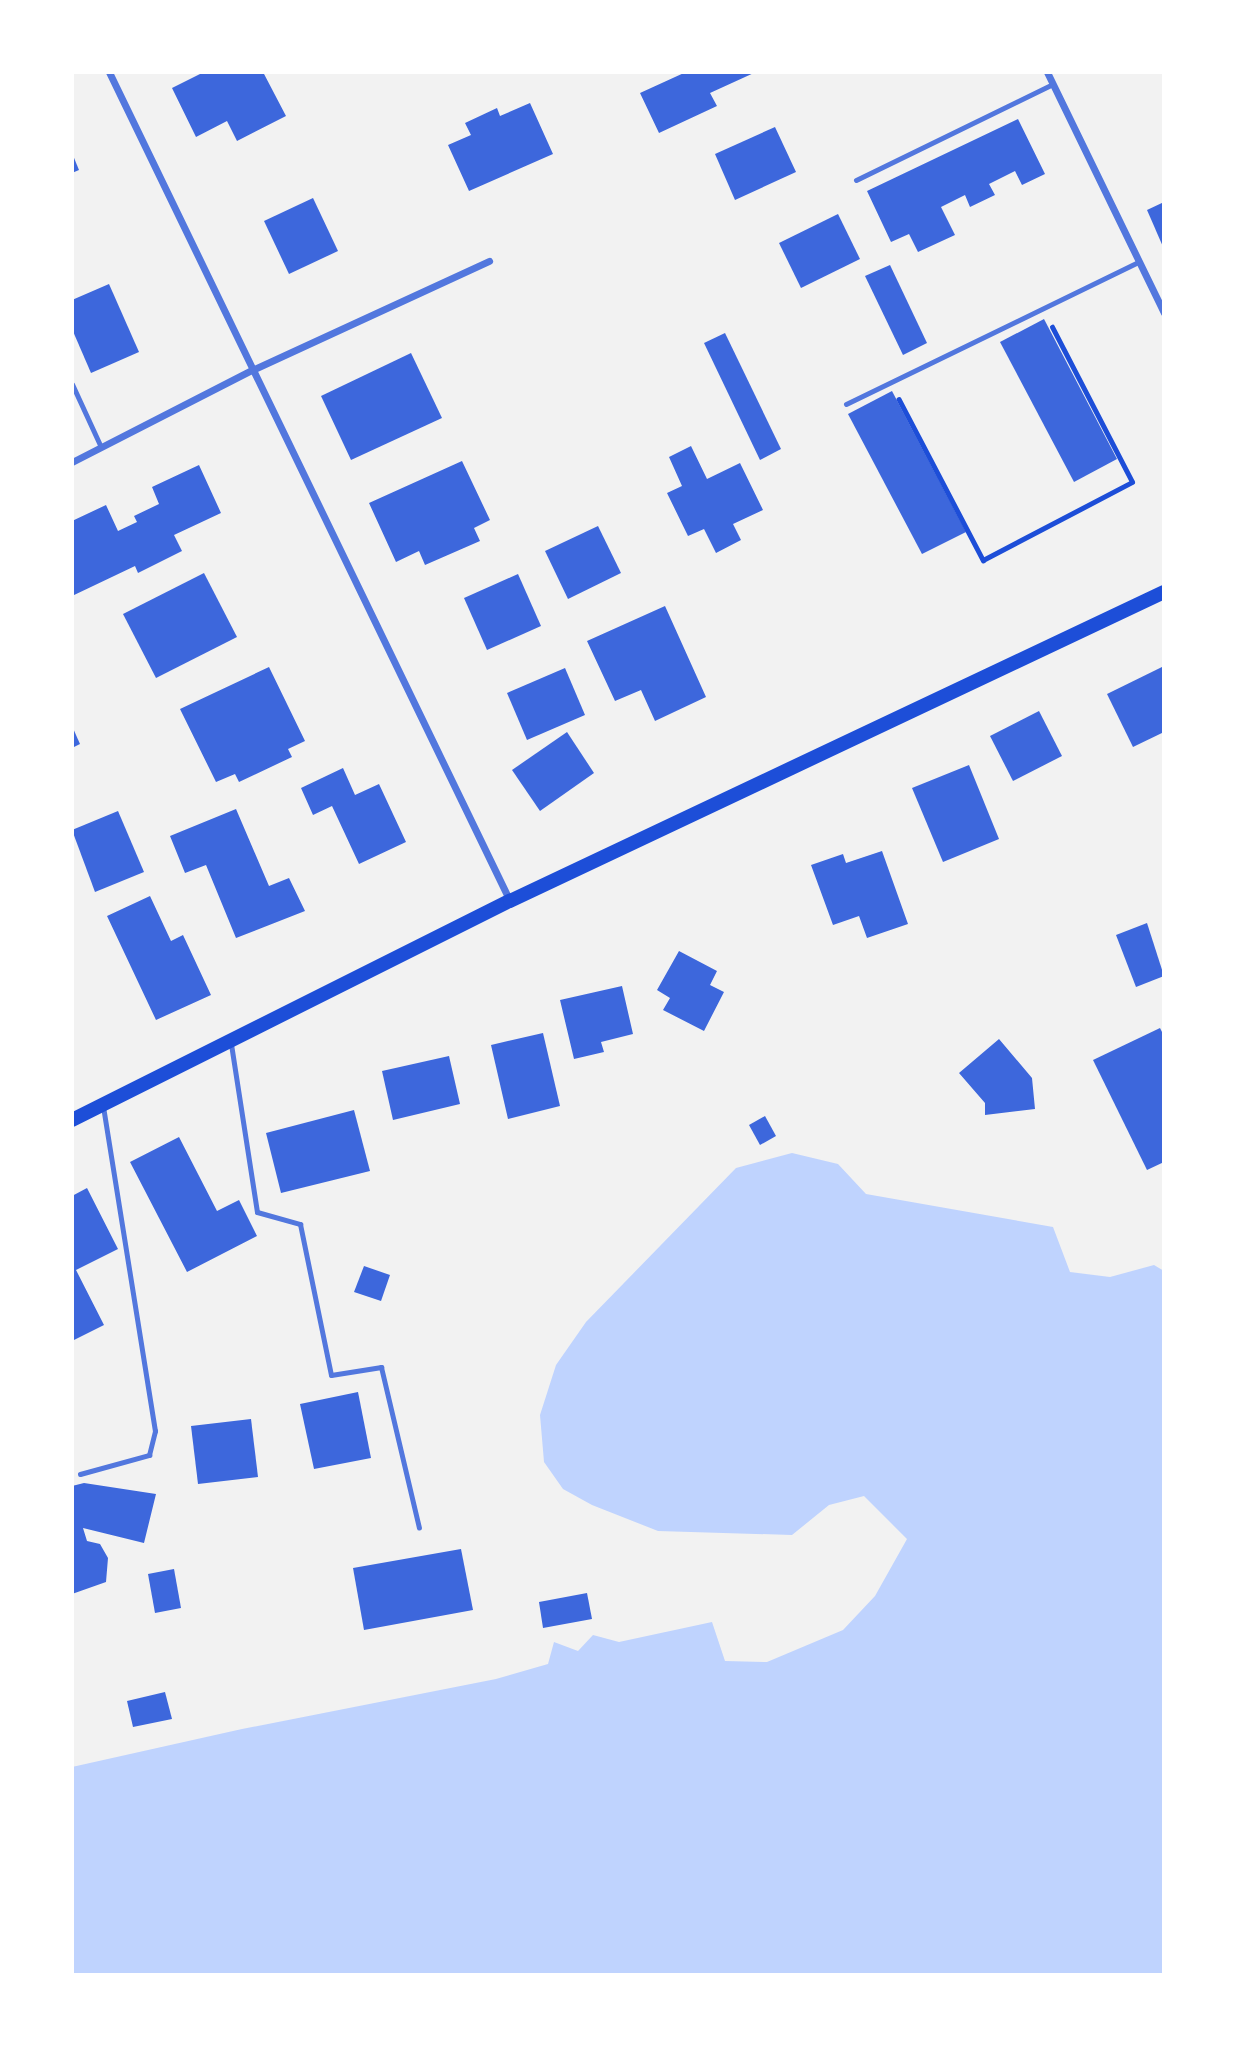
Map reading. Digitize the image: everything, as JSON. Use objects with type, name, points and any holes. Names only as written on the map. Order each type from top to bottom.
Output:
[{"type":"main road","points":[[72,1120],[510,901],[1164,592]]},
{"type":"street","points":[[109,72],[510,901]]},
{"type":"street","points":[[1047,72],[1164,313]]},
{"type":"street","points":[[72,462],[252,370],[489,261]]},
{"type":"lane","points":[[856,180],[1053,84]]},
{"type":"lane","points":[[846,404],[1139,262]]},
{"type":"lane","points":[[72,384],[101,447]]},
{"type":"lane","points":[[230,1040],[257,1212],[300,1224],[331,1375],[381,1367],[419,1528]]},
{"type":"lane","points":[[80,1474],[149,1455],[155,1431],[102,1104]]},
{"type":"path","points":[[891,382],[983,560],[1132,482],[1043,309]]},
{"type":"water","points":[[792,1153],[838,1164],[866,1194],[1053,1227],[1070,1272],[1110,1277],[1154,1265],[1164,1271],[1164,1975],[72,1975],[72,1767],[242,1729],[496,1679],[548,1664],[554,1642],[578,1651],[593,1635],[619,1642],[712,1622],[725,1661],[767,1662],[843,1630],[875,1596],[907,1539],[864,1496],[829,1505],[792,1535],[658,1531],[592,1505],[563,1489],[544,1462],[540,1415],[556,1365],[586,1322],[736,1168]]},
{"type":"building","points":[[204,72],[263,72],[286,116],[237,141],[227,121],[196,137],[172,88]]},
{"type":"building","points":[[686,72],[756,72],[710,93],[717,106],[659,133],[640,93]]},
{"type":"building","points":[[530,103],[553,154],[469,191],[448,145],[471,135],[465,123],[497,108],[500,116]]},
{"type":"building","points":[[1018,119],[1045,174],[1022,185],[1015,171],[989,184],[995,195],[970,207],[965,195],[941,207],[955,235],[918,252],[909,234],[891,242],[867,191]]},
{"type":"building","points":[[775,127],[796,172],[735,200],[715,154]]},
{"type":"building","points":[[72,153],[79,170],[72,173]]},
{"type":"building","points":[[313,198],[338,251],[289,274],[264,221]]},
{"type":"building","points":[[1164,202],[1164,249],[1147,210]]},
{"type":"building","points":[[838,214],[860,259],[801,288],[779,243]]},
{"type":"building","points":[[890,265],[927,343],[903,355],[865,276]]},
{"type":"building","points":[[109,284],[139,352],[91,373],[72,329],[72,300]]},
{"type":"building","points":[[1044,319],[1117,459],[1074,482],[1000,342]]},
{"type":"building","points":[[725,333],[781,449],[760,460],[704,343]]},
{"type":"building","points":[[411,353],[442,418],[351,460],[321,396]]},
{"type":"building","points":[[892,391],[966,532],[922,554],[848,414]]},
{"type":"building","points":[[691,446],[707,479],[740,463],[763,510],[733,524],[741,540],[716,553],[704,529],[688,536],[667,493],[682,486],[669,457]]},
{"type":"building","points":[[462,461],[490,520],[474,528],[480,541],[425,565],[419,551],[396,562],[369,503]]},
{"type":"building","points":[[199,465],[221,513],[174,535],[182,551],[138,573],[135,566],[72,596],[72,521],[106,505],[118,531],[137,522],[134,516],[159,504],[152,487]]},
{"type":"building","points":[[598,526],[621,573],[568,599],[545,551]]},
{"type":"building","points":[[204,573],[237,637],[156,678],[123,614]]},
{"type":"building","points":[[518,574],[541,626],[487,650],[464,598]]},
{"type":"building","points":[[665,606],[706,697],[655,721],[641,690],[615,701],[587,641]]},
{"type":"building","points":[[1164,666],[1164,732],[1133,747],[1107,694]]},
{"type":"building","points":[[269,667],[305,741],[288,749],[292,757],[239,782],[235,774],[216,782],[180,709]]},
{"type":"building","points":[[565,668],[585,715],[527,740],[507,693]]},
{"type":"building","points":[[1039,711],[1062,756],[1013,781],[990,736]]},
{"type":"building","points":[[72,726],[80,744],[72,748]]},
{"type":"building","points":[[567,732],[594,773],[540,811],[512,770]]},
{"type":"building","points":[[969,765],[999,839],[943,862],[912,788]]},
{"type":"building","points":[[343,768],[355,795],[379,784],[406,842],[359,864],[332,806],[313,815],[301,788]]},
{"type":"building","points":[[236,809],[269,886],[289,878],[305,911],[236,938],[206,865],[185,873],[170,836]]},
{"type":"building","points":[[118,811],[144,872],[95,892],[72,830]]},
{"type":"building","points":[[882,851],[908,924],[867,938],[859,916],[833,925],[811,865],[843,854],[846,863]]},
{"type":"building","points":[[150,896],[171,941],[183,935],[211,995],[156,1020],[107,916]]},
{"type":"building","points":[[1147,923],[1164,976],[1136,987],[1116,935]]},
{"type":"building","points":[[679,951],[717,971],[710,985],[724,992],[704,1031],[663,1010],[670,998],[657,990]]},
{"type":"building","points":[[622,986],[633,1034],[601,1042],[604,1052],[574,1059],[560,1000]]},
{"type":"building","points":[[1160,1028],[1164,1036],[1164,1162],[1147,1170],[1093,1060]]},
{"type":"building","points":[[543,1033],[560,1106],[508,1119],[491,1045]]},
{"type":"building","points":[[999,1039],[1032,1078],[1035,1109],[985,1115],[985,1103],[959,1073]]},
{"type":"building","points":[[449,1056],[460,1104],[393,1120],[382,1071]]},
{"type":"building","points":[[354,1110],[370,1171],[281,1193],[266,1133]]},
{"type":"building","points":[[765,1116],[776,1136],[760,1145],[749,1125]]},
{"type":"building","points":[[179,1137],[217,1211],[239,1200],[257,1236],[187,1272],[130,1162]]},
{"type":"building","points":[[87,1188],[118,1249],[76,1270],[104,1325],[72,1341],[72,1196]]},
{"type":"building","points":[[364,1266],[390,1275],[381,1301],[354,1292]]},
{"type":"building","points":[[358,1392],[371,1458],[314,1469],[300,1404]]},
{"type":"building","points":[[251,1419],[258,1477],[198,1484],[191,1426]]},
{"type":"building","points":[[84,1483],[156,1494],[144,1543],[83,1528],[87,1541],[100,1544],[108,1558],[106,1582],[72,1594],[72,1486]]},
{"type":"building","points":[[461,1549],[473,1610],[364,1630],[353,1568]]},
{"type":"building","points":[[174,1569],[181,1608],[155,1613],[148,1574]]},
{"type":"building","points":[[587,1593],[592,1619],[543,1628],[539,1602]]},
{"type":"building","points":[[165,1692],[172,1719],[133,1727],[127,1701]]}]
